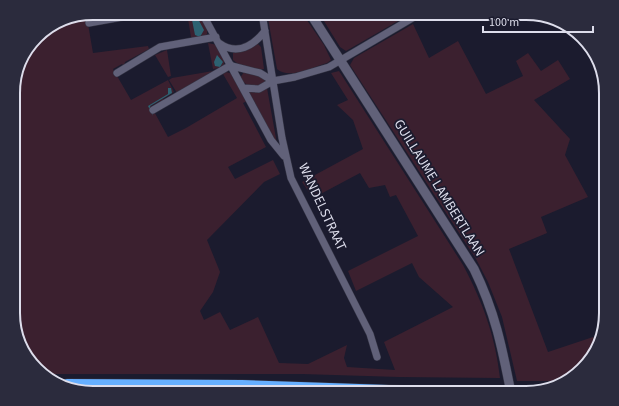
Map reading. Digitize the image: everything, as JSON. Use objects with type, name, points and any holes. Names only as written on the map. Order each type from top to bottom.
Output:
[{"type":"highway","points":[[85,385],[242,386]]},
{"type":"street","points":[[89,22],[101,20]]},
{"type":"street","points":[[206,20],[271,140],[285,158]]},
{"type":"street","name":"WANDELSTRAAT","points":[[263,20],[285,158],[291,178],[370,334],[377,357]]},
{"type":"street","name":"GUILLAUME LAMBERTLAAN","points":[[315,20],[474,270],[494,313],[502,346],[509,386]]},
{"type":"street","points":[[243,88],[259,89],[273,81],[295,77],[329,67],[409,20]]},
{"type":"street","points":[[117,73],[160,47],[217,40],[230,49],[242,49],[253,43],[265,31]]},
{"type":"street","points":[[154,110],[231,66],[260,73],[273,81]]},
{"type":"shaded area","points":[[188,20],[202,20],[207,28],[207,34],[200,38],[191,37]]},
{"type":"shaded area","points":[[268,20],[307,20],[324,45],[331,60],[327,63],[301,72],[288,73],[277,69]]},
{"type":"shaded area","points":[[323,20],[400,20],[346,51],[340,47]]},
{"type":"shaded area","points":[[79,21],[87,21],[93,53],[148,46],[149,49],[125,62],[124,66],[122,64],[113,69],[131,100],[168,80],[174,92],[163,99],[164,101],[161,103],[160,101],[151,106],[168,137],[237,98],[223,74],[226,72],[233,74],[247,101],[243,103],[266,147],[228,167],[235,179],[273,160],[280,174],[264,182],[207,240],[220,272],[213,292],[200,311],[204,320],[220,312],[230,330],[258,317],[279,363],[308,364],[347,345],[344,358],[347,367],[395,370],[384,342],[453,307],[419,277],[412,263],[356,291],[348,271],[418,236],[396,195],[390,197],[385,185],[369,188],[360,173],[313,198],[302,182],[363,149],[353,120],[337,105],[348,100],[331,73],[339,71],[463,265],[477,293],[487,320],[495,348],[500,378],[302,374],[53,374],[41,365],[32,353],[22,332],[20,313],[20,93],[22,74],[32,53],[41,41],[53,32],[70,24]]},
{"type":"shaded area","points":[[413,24],[429,58],[458,41],[486,94],[523,76],[516,61],[528,53],[541,71],[558,60],[570,79],[534,100],[570,139],[565,155],[588,197],[541,217],[547,233],[509,249],[548,352],[593,337],[594,338],[587,353],[578,365],[570,371],[552,381],[517,381],[502,317],[488,282],[476,259],[350,65],[354,58]]},
{"type":"shaded area","points":[[208,43],[217,45],[224,58],[224,65],[219,68],[213,69]]},
{"type":"shaded area","points":[[258,44],[261,47],[264,69],[248,68],[233,60],[233,53]]},
{"type":"shaded area","points":[[167,50],[171,76],[168,77],[155,55]]},
{"type":"shaded area","points":[[213,71],[177,93],[169,80],[172,78]]},
{"type":"shaded area","points":[[244,72],[260,75],[266,82],[262,86],[252,86],[247,84],[240,78]]},
{"type":"shaded area","points":[[267,88],[277,144],[248,92],[260,91]]},
{"type":"water","points":[[192,20],[199,20],[204,30],[200,37],[195,35]]},
{"type":"water","points":[[217,55],[223,62],[220,67],[215,66],[214,62]]},
{"type":"water","points":[[168,88],[171,88],[172,93],[150,106],[153,116],[148,106],[168,94]]}]
